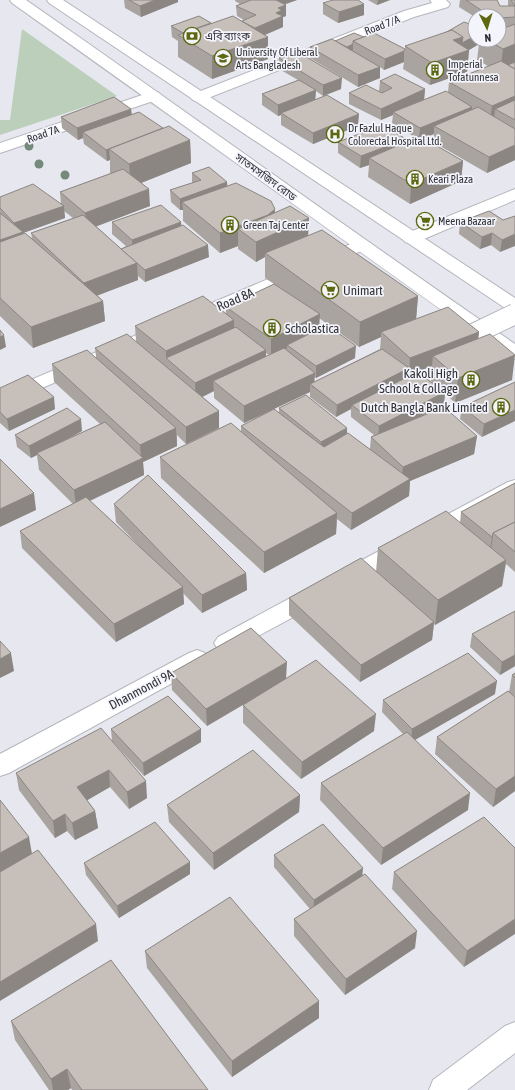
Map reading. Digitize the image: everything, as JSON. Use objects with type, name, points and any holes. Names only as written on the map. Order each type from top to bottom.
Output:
[{"type":"street","name":"সাতমসজিদ রোড","points":[[17,0],[154,96],[360,245],[515,353]]},
{"type":"street","points":[[54,0],[515,306]]},
{"type":"street","name":"Road 7/A","points":[[198,97],[409,14],[443,4],[437,0]]},
{"type":"street","name":"Road 7A","points":[[0,148],[154,96]]},
{"type":"street","points":[[412,238],[515,194]]},
{"type":"street","name":"Road 8A","points":[[0,400],[360,245]]},
{"type":"street","points":[[467,337],[515,314]]},
{"type":"street","name":"Dhanmondi 9A","points":[[0,766],[515,487]]},
{"type":"street","points":[[444,1090],[515,1035]]},
{"type":"green space","points":[[22,29],[117,96],[0,135],[0,120],[10,120]]},
{"type":"building","points":[[129,0],[155,0],[140,6]]},
{"type":"building","points":[[251,0],[276,0],[286,5],[278,8],[282,10],[276,13],[283,16],[255,28],[245,23],[242,21],[256,15],[236,6]]},
{"type":"building","points":[[333,0],[358,0],[364,4],[339,12],[323,3]]},
{"type":"building","points":[[466,0],[497,0],[500,6],[515,6],[515,17],[507,18],[507,8],[478,8]]},
{"type":"building","points":[[511,0],[515,0],[515,6]]},
{"type":"building","points":[[199,16],[211,23],[183,33],[171,26]]},
{"type":"building","points":[[233,16],[268,37],[212,56],[178,35]]},
{"type":"building","points":[[464,22],[467,23],[467,40],[462,43],[463,37],[452,30],[445,33]]},
{"type":"building","points":[[515,24],[515,44],[507,47],[507,27]]},
{"type":"building","points":[[452,30],[463,37],[453,40],[469,50],[432,63],[405,46]]},
{"type":"building","points":[[354,33],[364,37],[353,41],[353,44],[347,47],[335,41]]},
{"type":"building","points":[[374,33],[405,49],[404,51],[385,59],[353,41]]},
{"type":"building","points":[[332,39],[380,67],[358,75],[310,47]]},
{"type":"building","points":[[298,52],[342,78],[323,85],[279,58]]},
{"type":"building","points":[[501,61],[515,69],[515,96],[492,106],[449,82]]},
{"type":"building","points":[[515,62],[515,69],[508,65]]},
{"type":"building","points":[[395,74],[425,89],[381,109],[349,93],[366,85],[382,93],[392,88],[380,81]]},
{"type":"building","points":[[299,80],[316,90],[278,105],[262,94]]},
{"type":"building","points":[[446,91],[472,107],[420,128],[393,112]]},
{"type":"building","points":[[327,95],[359,114],[313,133],[281,113]]},
{"type":"building","points":[[114,97],[131,109],[77,128],[61,117]]},
{"type":"building","points":[[515,100],[515,120],[495,109]]},
{"type":"building","points":[[478,107],[515,129],[515,145],[489,157],[434,126]]},
{"type":"building","points":[[139,112],[163,128],[106,150],[83,132]]},
{"type":"building","points":[[383,125],[406,139],[361,156],[338,142]]},
{"type":"building","points":[[169,126],[190,140],[129,164],[109,149]]},
{"type":"building","points":[[420,136],[463,161],[411,184],[369,158]]},
{"type":"building","points":[[209,167],[227,182],[180,199],[170,190],[201,180],[192,173]]},
{"type":"building","points":[[123,169],[149,189],[85,213],[60,192]]},
{"type":"building","points":[[236,183],[271,201],[275,209],[268,215],[220,233],[182,202]]},
{"type":"building","points":[[33,184],[64,206],[14,223],[0,208],[0,197]]},
{"type":"building","points":[[161,205],[181,222],[132,240],[112,222]]},
{"type":"building","points":[[290,206],[309,218],[256,242],[238,229]]},
{"type":"building","points":[[489,211],[503,220],[515,216],[515,234],[502,240],[492,233],[482,237],[460,222]]},
{"type":"building","points":[[0,213],[23,232],[0,240]]},
{"type":"building","points":[[83,215],[137,263],[84,283],[31,233]]},
{"type":"building","points":[[183,225],[208,245],[145,270],[121,249]]},
{"type":"building","points":[[322,230],[418,296],[360,322],[265,253]]},
{"type":"building","points":[[25,233],[103,301],[31,327],[0,298],[0,242]]},
{"type":"building","points":[[274,284],[320,314],[271,339],[226,307]]},
{"type":"building","points":[[203,296],[234,320],[166,351],[135,326]]},
{"type":"building","points":[[448,307],[479,332],[410,358],[381,332]]},
{"type":"building","points":[[327,325],[356,346],[316,366],[287,345]]},
{"type":"building","points":[[236,327],[266,350],[195,383],[166,358]]},
{"type":"building","points":[[0,330],[4,335],[0,337]]},
{"type":"building","points":[[127,334],[219,411],[186,427],[95,348]]},
{"type":"building","points":[[490,334],[515,355],[458,378],[433,356]]},
{"type":"building","points":[[284,348],[315,373],[244,406],[213,381]]},
{"type":"building","points":[[382,349],[409,368],[337,405],[310,384]]},
{"type":"building","points":[[87,350],[176,428],[140,445],[52,364]]},
{"type":"building","points":[[417,372],[445,392],[379,426],[352,405]]},
{"type":"building","points":[[28,375],[54,397],[7,419],[0,412],[0,388]]},
{"type":"building","points":[[515,382],[515,410],[484,424],[462,407]]},
{"type":"building","points":[[306,395],[347,428],[321,442],[279,408]]},
{"type":"building","points":[[444,407],[477,436],[403,467],[371,437]]},
{"type":"building","points":[[67,408],[81,419],[29,446],[15,435]]},
{"type":"building","points":[[274,409],[324,447],[348,433],[410,479],[352,513],[241,426]]},
{"type":"building","points":[[105,422],[143,458],[74,490],[37,453]]},
{"type":"building","points":[[231,423],[337,513],[264,552],[160,457]]},
{"type":"building","points":[[0,459],[34,493],[0,509]]},
{"type":"building","points":[[148,475],[246,573],[202,595],[114,504]]},
{"type":"building","points":[[515,483],[515,522],[493,533],[492,537],[461,512]]},
{"type":"building","points":[[86,497],[183,587],[114,624],[20,531]]},
{"type":"building","points":[[446,511],[506,560],[438,600],[378,548]]},
{"type":"building","points":[[515,522],[515,552],[493,533]]},
{"type":"building","points":[[361,558],[434,622],[361,665],[289,598]]},
{"type":"building","points":[[515,611],[515,655],[502,662],[472,634]]},
{"type":"building","points":[[251,628],[287,662],[206,709],[171,673]]},
{"type":"building","points":[[0,641],[11,653],[0,659]]},
{"type":"building","points":[[468,653],[497,681],[412,729],[383,700]]},
{"type":"building","points":[[316,660],[376,714],[302,762],[243,705]]},
{"type":"building","points":[[508,691],[515,697],[515,776],[496,789],[437,737]]},
{"type":"building","points":[[168,696],[201,729],[143,763],[111,729]]},
{"type":"building","points":[[101,728],[146,781],[127,792],[109,770],[77,787],[95,811],[72,823],[65,814],[53,821],[16,773]]},
{"type":"building","points":[[407,732],[470,793],[383,848],[321,783]]},
{"type":"building","points":[[253,750],[300,795],[213,853],[167,805]]},
{"type":"building","points":[[0,800],[29,837],[0,853]]},
{"type":"building","points":[[484,817],[515,848],[515,919],[467,951],[394,872]]},
{"type":"building","points":[[155,822],[190,862],[117,906],[84,863]]},
{"type":"building","points":[[323,824],[363,868],[314,900],[274,855]]},
{"type":"building","points":[[38,850],[96,924],[0,982],[0,872]]},
{"type":"building","points":[[365,874],[417,931],[346,979],[294,919]]},
{"type":"building","points":[[230,897],[319,1001],[232,1061],[145,951]]},
{"type":"building","points":[[111,960],[208,1090],[82,1090],[67,1069],[51,1079],[11,1021]]},
{"type":"place","name":"এবি ব্যাংক","points":[[192,36]]},
{"type":"place","name":"University Of Liberal Arts Bangladesh","points":[[223,58]]},
{"type":"place","name":"Imperial Tofatunnesa","points":[[435,70]]},
{"type":"place","name":"Dr Fazlul Haque Colorectal Hospital Ltd.","points":[[335,134]]},
{"type":"place","name":"Keari Plaza","points":[[415,179]]},
{"type":"place","name":"Meena Bazaar","points":[[425,221]]},
{"type":"place","name":"Green Taj Center","points":[[230,225]]},
{"type":"place","name":"Unimart","points":[[330,290]]},
{"type":"place","name":"Scholastica","points":[[272,328]]},
{"type":"place","name":"Kakoli High School & Collage","points":[[471,380]]},
{"type":"place","name":"Dutch Bangla Bank Limited","points":[[501,407]]}]
